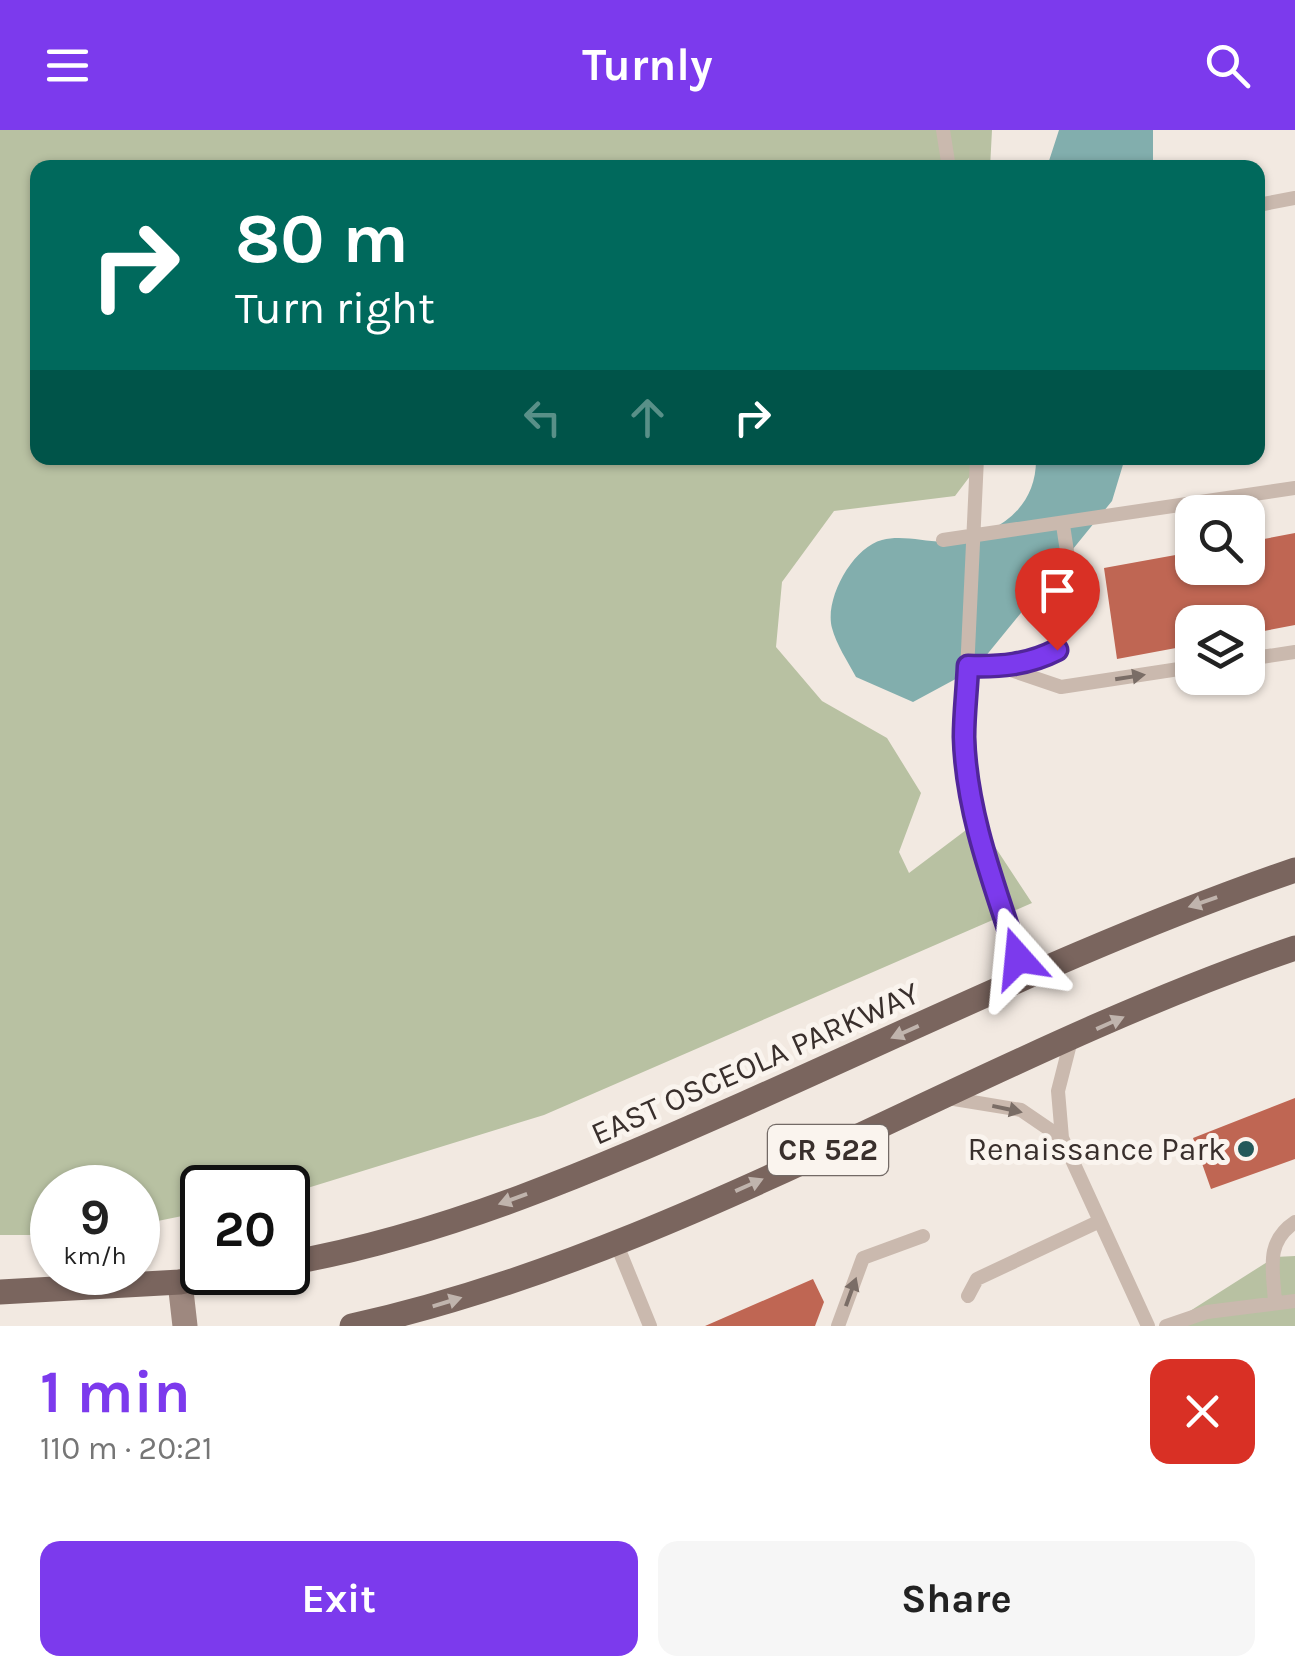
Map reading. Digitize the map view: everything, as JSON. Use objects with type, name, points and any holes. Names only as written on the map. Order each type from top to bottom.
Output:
[{"type":"main road","name":"EAST OSCEOLA PARKWAY","points":[[310,1258],[423,1232],[604,1166],[1182,909],[1295,870]]},
{"type":"main road","name":"CR 522","points":[[352,1326],[526,1278],[617,1245],[1235,968],[1295,948]]},
{"type":"main road","points":[[0,1292],[180,1282]]},
{"type":"street","points":[[181,1295],[184,1326]]},
{"type":"lane","points":[[942,130],[948,160]]},
{"type":"lane","points":[[1265,204],[1295,198]]},
{"type":"lane","points":[[976,465],[964,736],[968,782],[986,857],[1024,979]]},
{"type":"lane","points":[[943,540],[1295,488]]},
{"type":"lane","points":[[1063,525],[1071,578]]},
{"type":"lane","points":[[968,666],[1002,667],[1038,660],[1057,650]]},
{"type":"lane","points":[[1265,656],[1295,652]]},
{"type":"lane","points":[[1002,667],[1061,687],[1175,670]]},
{"type":"lane","points":[[1071,1040],[1058,1092],[1062,1138],[1148,1326]]},
{"type":"lane","points":[[944,1098],[1021,1110],[1062,1138]]},
{"type":"lane","points":[[968,1296],[977,1279],[1100,1221]]},
{"type":"lane","points":[[1275,1302],[1271,1249],[1279,1233],[1295,1222]]},
{"type":"lane","points":[[838,1326],[863,1258],[924,1236]]},
{"type":"lane","points":[[617,1245],[650,1326]]},
{"type":"lane","points":[[1166,1326],[1206,1312],[1295,1301]]},
{"type":"green space","points":[[0,130],[992,130],[990,160],[30,160],[30,465],[978,465],[955,496],[834,511],[782,582],[776,647],[822,701],[887,738],[921,793],[899,852],[909,873],[978,821],[1032,903],[544,1115],[310,1187],[310,1165],[180,1165],[180,1216],[160,1221],[160,1165],[30,1165],[30,1235],[0,1235]]},
{"type":"green space","points":[[1295,1256],[1295,1326],[1177,1326],[1179,1318],[1275,1257]]},
{"type":"water","points":[[1059,130],[1153,130],[1153,160],[1049,160]]},
{"type":"water","points":[[1036,465],[1123,465],[1112,501],[976,668],[913,702],[856,677],[836,640],[831,616],[837,589],[851,563],[882,540],[952,541],[985,532],[1012,516],[1030,491]]},
{"type":"building","points":[[1295,533],[1295,625],[1265,631],[1265,605],[1175,605],[1175,648],[1117,659],[1104,568],[1175,555],[1175,585],[1265,585],[1265,539]]},
{"type":"building","name":"Renaissance Park","points":[[1295,1098],[1295,1159],[1211,1189],[1193,1138]]},
{"type":"building","points":[[813,1279],[824,1302],[815,1326],[705,1326]]},
{"type":"place","name":"Renaissance Park","points":[[1246,1149]]},
{"type":"route","points":[[1018,958],[986,857],[968,782],[964,736],[968,666],[1002,667],[1038,660],[1057,650]]}]
